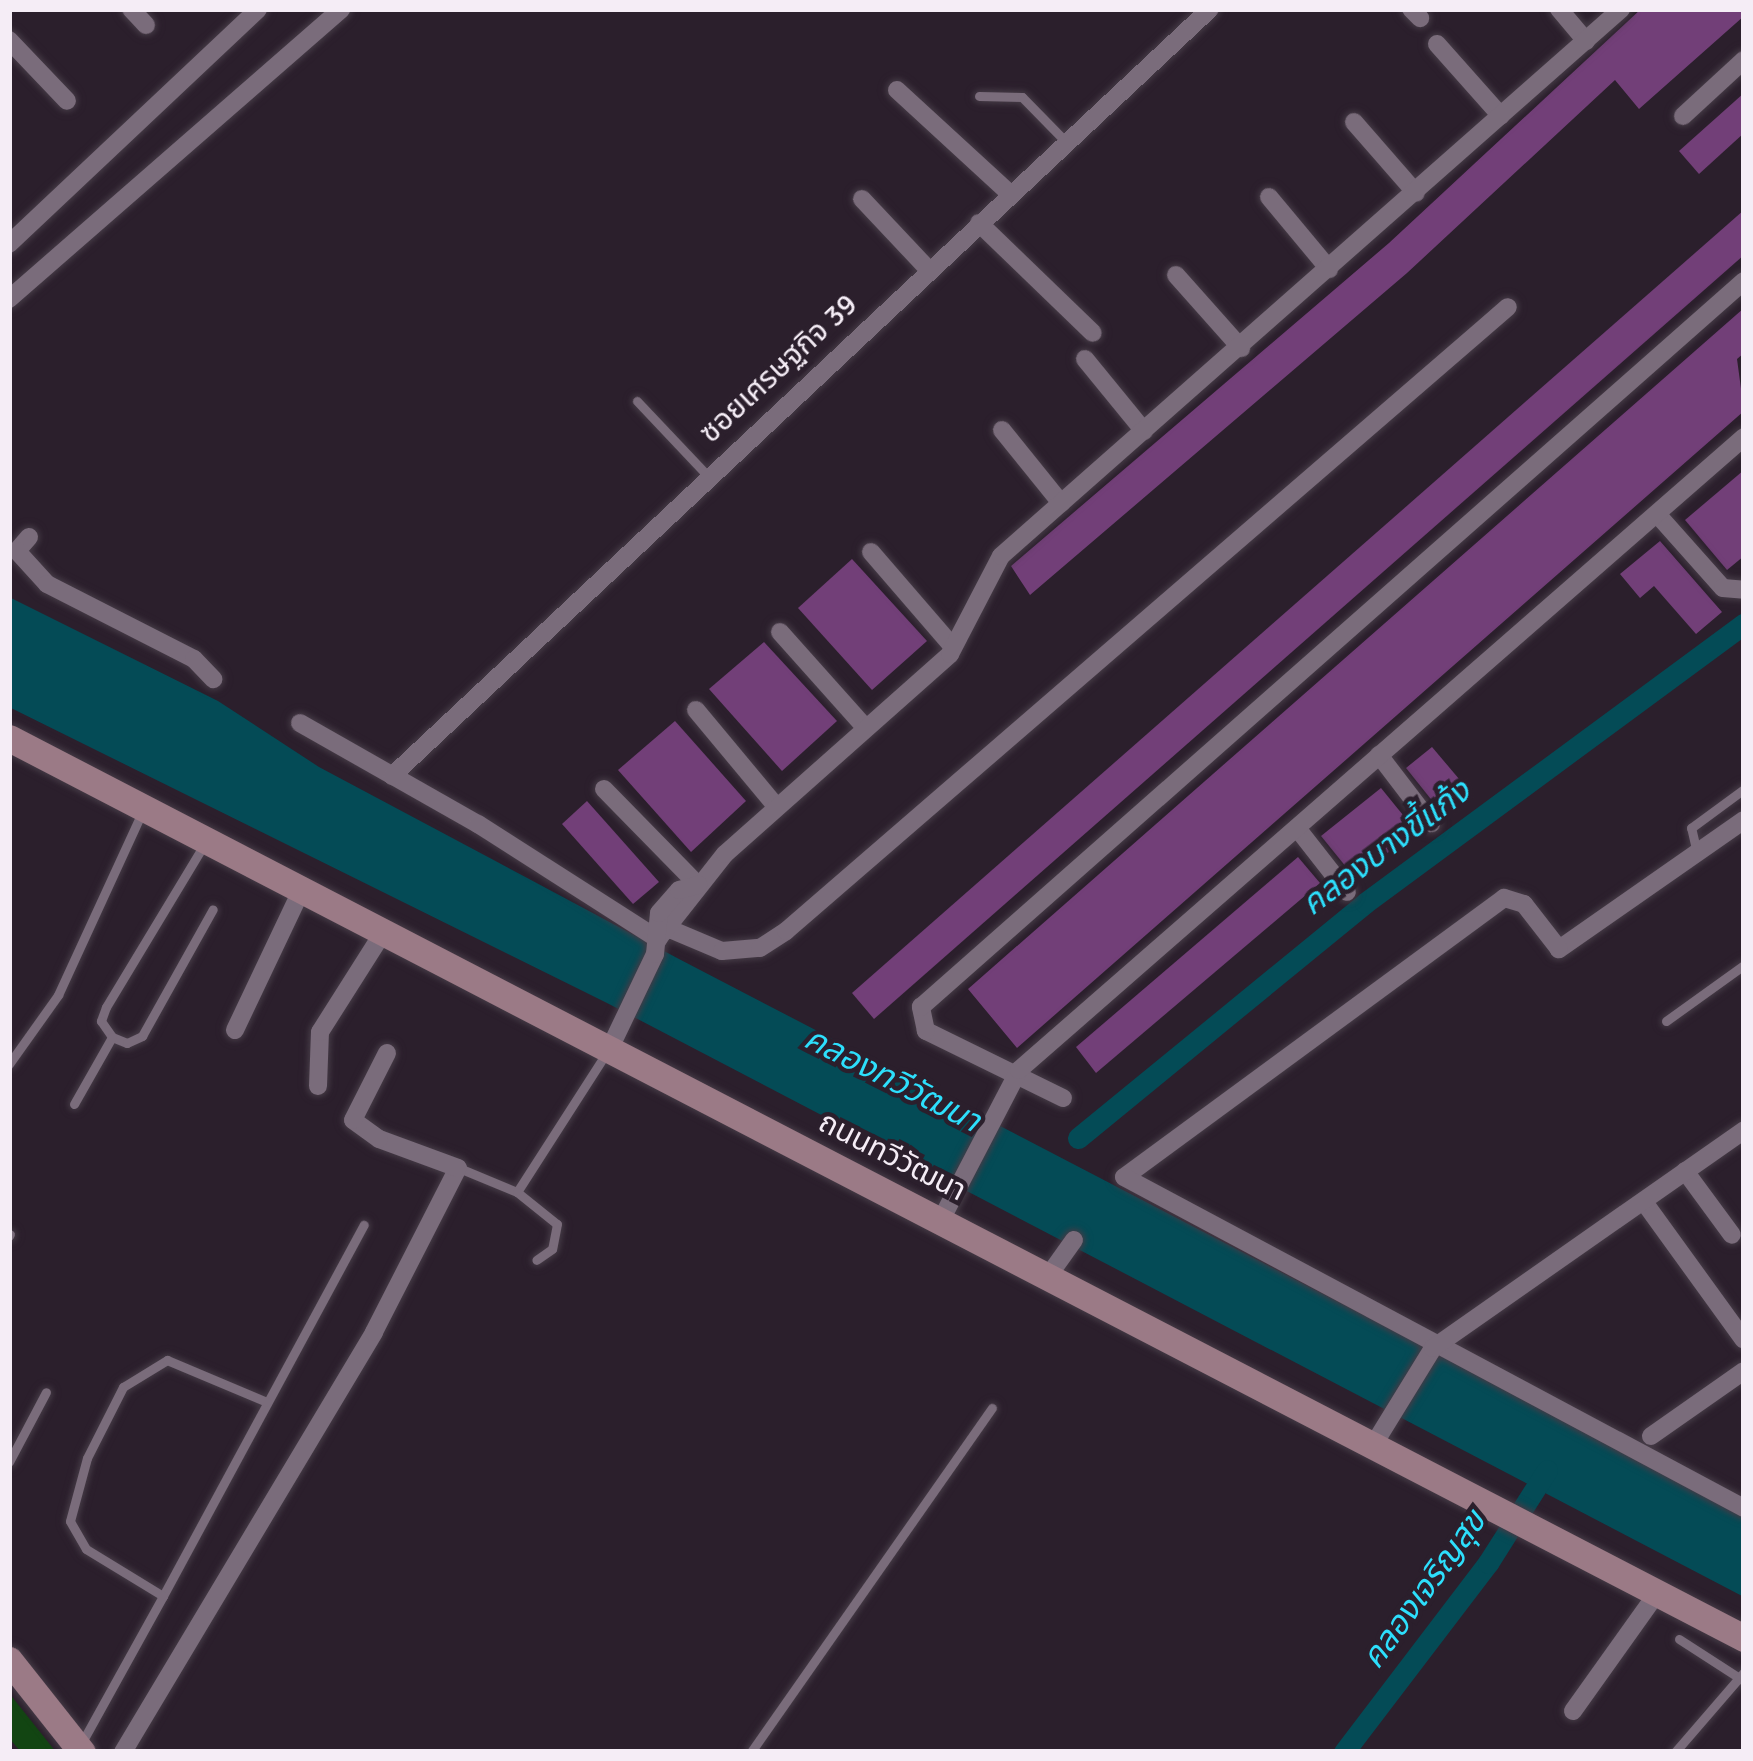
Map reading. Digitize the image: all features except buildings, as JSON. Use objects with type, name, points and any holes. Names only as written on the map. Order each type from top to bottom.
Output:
[{"type":"main road","name":"ถนนทวีวัฒนา","points":[[9,738],[1744,1638]]},
{"type":"main road","points":[[9,1660],[80,1750]]},
{"type":"street","points":[[131,9],[146,25]]},
{"type":"street","points":[[9,244],[258,9]]},
{"type":"street","points":[[9,299],[341,9]]},
{"type":"street","name":"ซอยเศรษฐกิจ 39","points":[[392,776],[1210,9]]},
{"type":"street","points":[[1559,9],[1586,41]]},
{"type":"street","points":[[610,1048],[662,941],[698,885],[776,806],[953,646],[989,570],[1621,9]]},
{"type":"street","points":[[9,40],[67,100]]},
{"type":"street","points":[[1437,44],[1501,116]]},
{"type":"street","points":[[1683,116],[1744,60]]},
{"type":"street","points":[[897,90],[1010,194]]},
{"type":"street","points":[[1354,122],[1416,194]]},
{"type":"street","points":[[1269,197],[1329,269]]},
{"type":"street","points":[[862,199],[929,270]]},
{"type":"street","points":[[979,224],[1093,333]]},
{"type":"street","points":[[1176,275],[1241,348]]},
{"type":"street","points":[[1063,1098],[1019,1070],[926,1031],[921,1007],[1744,281]]},
{"type":"street","points":[[300,723],[662,941],[722,951],[760,948],[787,931],[1508,307]]},
{"type":"street","points":[[1085,359],[1144,431]]},
{"type":"street","points":[[1002,430],[1061,503]]},
{"type":"street","points":[[941,1220],[1019,1070],[1744,437]]},
{"type":"street","points":[[1657,514],[1723,588],[1744,590]]},
{"type":"street","points":[[28,537],[17,551],[47,584],[180,650],[213,680]]},
{"type":"street","points":[[871,552],[953,646]]},
{"type":"street","points":[[780,632],[865,727]]},
{"type":"street","points":[[696,710],[776,806]]},
{"type":"street","points":[[1379,755],[1431,823]]},
{"type":"street","points":[[604,789],[698,885]]},
{"type":"street","points":[[1744,820],[1567,946],[1552,947],[1524,904],[1504,898],[1124,1177],[1434,1347],[1744,1508]]},
{"type":"street","points":[[1297,828],[1347,892]]},
{"type":"street","points":[[235,1030],[301,891]]},
{"type":"street","points":[[318,1086],[320,1032],[384,931]]},
{"type":"street","points":[[123,1752],[374,1332],[458,1168],[379,1139],[353,1120],[387,1053]]},
{"type":"street","points":[[1374,1444],[1390,1408],[1434,1347],[1744,1130]]},
{"type":"street","points":[[1685,1171],[1732,1235]]},
{"type":"street","points":[[1644,1202],[1744,1340]]},
{"type":"street","points":[[1049,1275],[1074,1240]]},
{"type":"street","points":[[1651,1436],[1744,1371]]},
{"type":"street","points":[[1573,1712],[1658,1592]]},
{"type":"lane","points":[[979,96],[1022,98],[1066,142]]},
{"type":"lane","points":[[637,401],[708,476]]},
{"type":"lane","points":[[1697,853],[1690,828],[1744,789]]},
{"type":"lane","points":[[9,1064],[58,994],[145,806]]},
{"type":"lane","points":[[208,839],[106,1007],[101,1021],[112,1037],[127,1043],[142,1036],[213,909]]},
{"type":"lane","points":[[1666,1021],[1744,965]]},
{"type":"lane","points":[[74,1104],[112,1037]]},
{"type":"lane","points":[[517,1192],[610,1048]]},
{"type":"lane","points":[[458,1168],[517,1192],[556,1224],[552,1250],[536,1260]]},
{"type":"lane","points":[[80,1750],[364,1225]]},
{"type":"lane","points":[[164,1595],[86,1549],[70,1521],[87,1459],[124,1387],[167,1360],[268,1402]]},
{"type":"lane","points":[[9,1462],[46,1392]]},
{"type":"lane","points":[[752,1752],[992,1408]]},
{"type":"lane","points":[[1675,1752],[1742,1677],[1679,1639]]},
{"type":"green space","points":[[9,1693],[56,1752],[21,1752],[9,1738]]},
{"type":"water","name":"คลองทวีวัฒนา","points":[[9,597],[218,701],[319,767],[679,959],[1744,1513],[1744,1597],[607,1003],[9,707]]},
{"type":"waterway","name":"คลองบางขี้แก้ง","points":[[1078,1138],[1365,903],[1744,624]]},
{"type":"waterway","name":"คลองเจริญสุข","points":[[1344,1752],[1488,1563],[1547,1470]]}]
